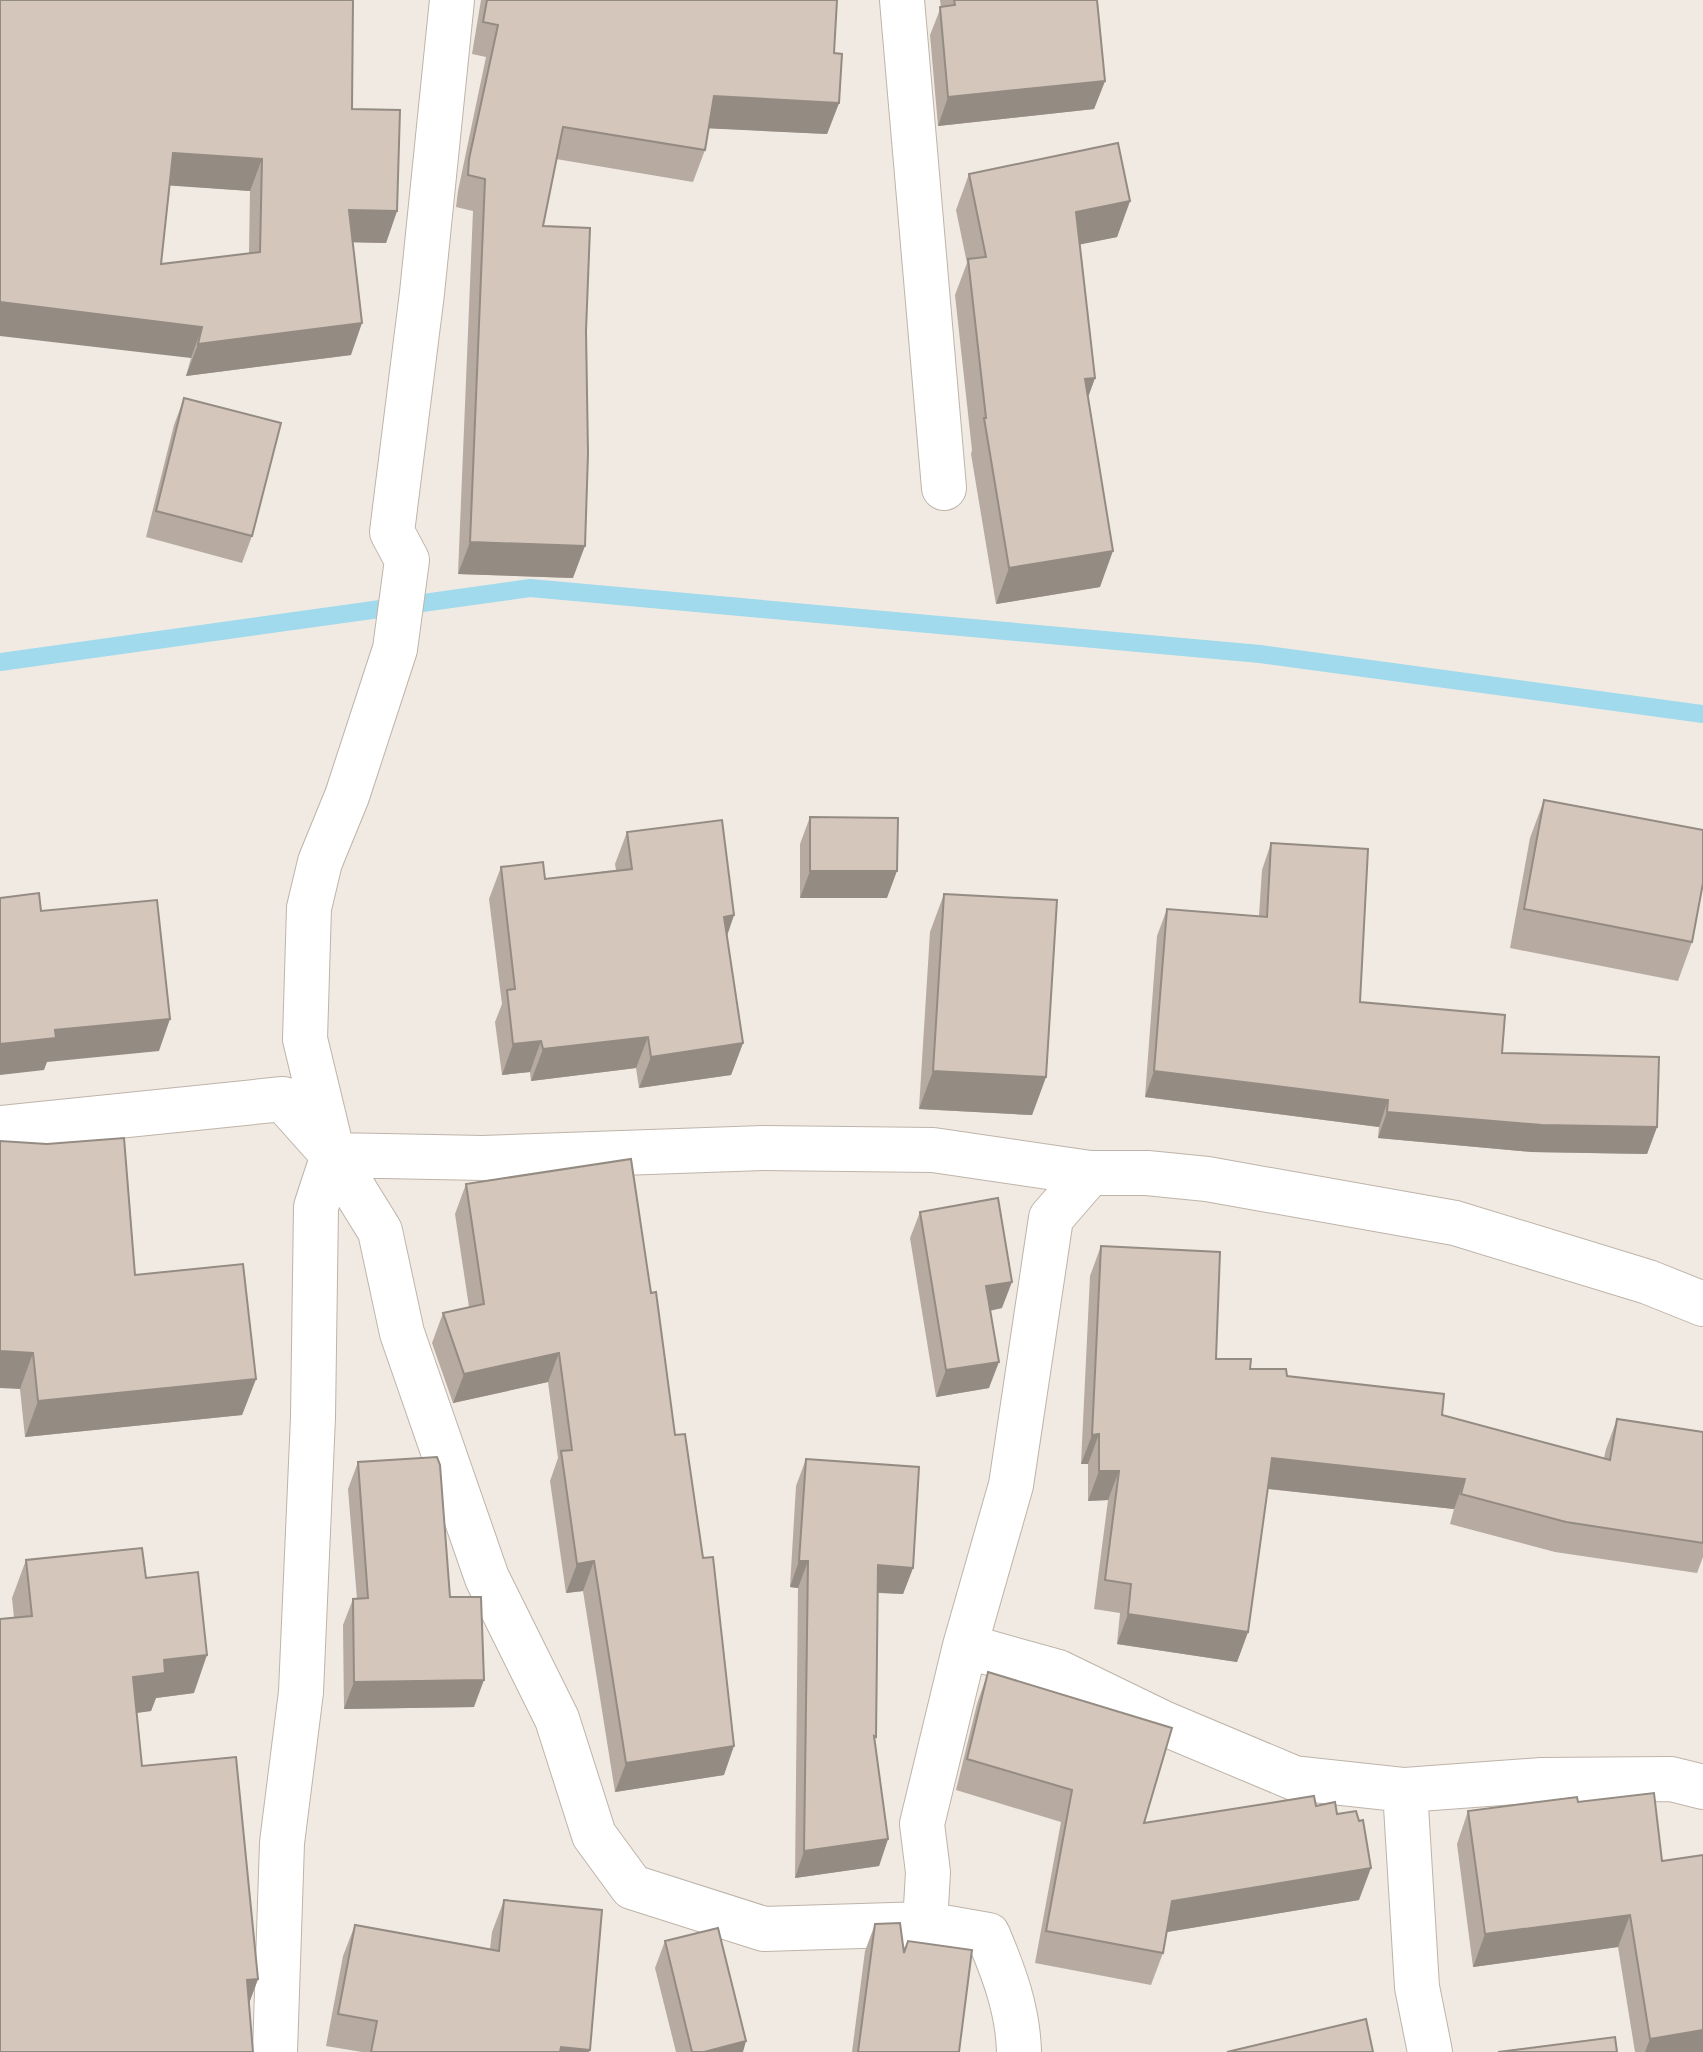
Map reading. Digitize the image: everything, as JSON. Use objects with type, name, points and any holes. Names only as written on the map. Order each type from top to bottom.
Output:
[{"type":"street","points":[[275,2052],[282,1843],[301,1692],[313,1417],[316,1207],[333,1155],[305,1039],[309,908],[320,862],[347,796],[395,649],[407,560],[392,532],[422,293],[452,0]]},
{"type":"street","points":[[902,0],[944,488]]},
{"type":"street","points":[[0,1128],[283,1099],[333,1155],[380,1231],[402,1333],[487,1578],[557,1719],[594,1835],[632,1887],[764,1929],[925,1924],[988,1935],[1016,2017],[1019,2052]]},
{"type":"street","points":[[333,1155],[483,1158],[763,1148],[933,1150],[1090,1173],[1147,1173],[1207,1179],[1455,1223],[1648,1282],[1703,1304]]},
{"type":"street","points":[[925,1924],[928,1872],[922,1824],[965,1646],[1011,1485],[1051,1218],[1090,1173]]},
{"type":"street","points":[[965,1646],[1058,1672],[1163,1723],[1294,1778],[1405,1790],[1542,1780],[1671,1779],[1703,1787]]},
{"type":"street","points":[[1405,1790],[1417,1987],[1430,2052]]},
{"type":"building","points":[[0,0],[353,0],[352,109],[400,110],[397,211],[349,210],[362,323],[198,344],[202,327],[0,302]],"holes":[[[173,153],[262,159],[260,252],[161,264]]]},
{"type":"building","points":[[487,0],[837,0],[834,53],[842,54],[839,103],[714,96],[705,150],[563,127],[543,226],[590,228],[585,546],[470,542],[485,179],[468,175],[498,25],[483,22]]},
{"type":"building","points":[[954,0],[1097,0],[1105,81],[948,97],[940,7],[955,5]]},
{"type":"building","points":[[1118,143],[1130,201],[1076,212],[1095,378],[1085,379],[1113,551],[1009,568],[984,418],[968,259],[986,257],[969,174]]},
{"type":"building","points":[[184,398],[281,423],[252,536],[156,511]]},
{"type":"building","points":[[1544,800],[1703,830],[1703,883],[1692,942],[1524,909]]},
{"type":"building","points":[[810,817],[898,818],[897,871],[810,871]]},
{"type":"building","points":[[722,820],[734,915],[724,917],[743,1043],[651,1057],[648,1037],[543,1049],[541,1041],[513,1044],[507,990],[515,989],[501,867],[543,862],[545,879],[632,869],[627,832]]},
{"type":"building","points":[[1271,843],[1368,849],[1360,1002],[1505,1015],[1502,1053],[1659,1057],[1657,1127],[1542,1125],[1387,1112],[1388,1100],[1154,1071],[1167,909],[1267,917]]},
{"type":"building","points":[[39,893],[41,911],[157,900],[170,1019],[55,1030],[56,1038],[0,1044],[0,898]]},
{"type":"building","points":[[944,894],[1057,900],[1046,1077],[933,1071]]},
{"type":"building","points":[[124,1138],[135,1275],[243,1264],[256,1379],[38,1401],[33,1353],[0,1351],[0,1141],[47,1144]]},
{"type":"building","points":[[631,1159],[651,1293],[656,1292],[675,1435],[685,1434],[703,1558],[713,1557],[734,1746],[626,1763],[594,1561],[577,1564],[561,1451],[572,1450],[559,1353],[464,1374],[443,1313],[484,1304],[466,1184]]},
{"type":"building","points":[[998,1198],[1012,1282],[986,1286],[999,1362],[946,1370],[920,1212]]},
{"type":"building","points":[[1101,1246],[1220,1252],[1216,1359],[1251,1359],[1250,1369],[1286,1369],[1287,1376],[1444,1394],[1442,1415],[1610,1460],[1617,1419],[1703,1432],[1703,1543],[1566,1522],[1461,1494],[1465,1479],[1272,1458],[1248,1632],[1128,1614],[1131,1584],[1105,1580],[1119,1471],[1099,1471],[1099,1434],[1092,1435]]},
{"type":"building","points":[[437,1457],[450,1597],[481,1597],[484,1680],[354,1682],[353,1599],[368,1598],[358,1462]]},
{"type":"building","points":[[806,1459],[919,1467],[913,1568],[878,1565],[874,1736],[888,1839],[804,1851],[808,1561],[799,1561]]},
{"type":"building","points":[[142,1548],[146,1578],[198,1572],[207,1655],[164,1660],[165,1673],[133,1677],[142,1766],[236,1757],[258,1979],[247,1980],[253,2052],[0,2052],[0,1619],[32,1616],[26,1560]]},
{"type":"building","points":[[988,1672],[1172,1728],[1144,1823],[1314,1796],[1316,1806],[1335,1802],[1337,1814],[1356,1811],[1359,1821],[1363,1820],[1371,1868],[1172,1901],[1163,1953],[1046,1931],[1072,1790],[967,1759]]},
{"type":"building","points":[[1654,1793],[1662,1861],[1703,1855],[1703,2030],[1650,2039],[1630,1915],[1485,1934],[1468,1811],[1577,1797],[1578,1802]]},
{"type":"building","points":[[504,1900],[602,1910],[590,2050],[561,2047],[560,2052],[371,2052],[377,2021],[338,2014],[355,1925],[499,1951]]},
{"type":"building","points":[[900,1923],[904,1953],[908,1941],[972,1950],[959,2052],[858,2052],[875,1924]]},
{"type":"building","points":[[718,1928],[746,2041],[692,2052],[665,1941]]},
{"type":"building","points":[[1366,2019],[1373,2052],[1227,2052]]},
{"type":"building","points":[[1615,2037],[1617,2052],[1498,2052]]},
{"type":"waterway","points":[[0,662],[530,588],[1260,654],[1703,714]]}]
